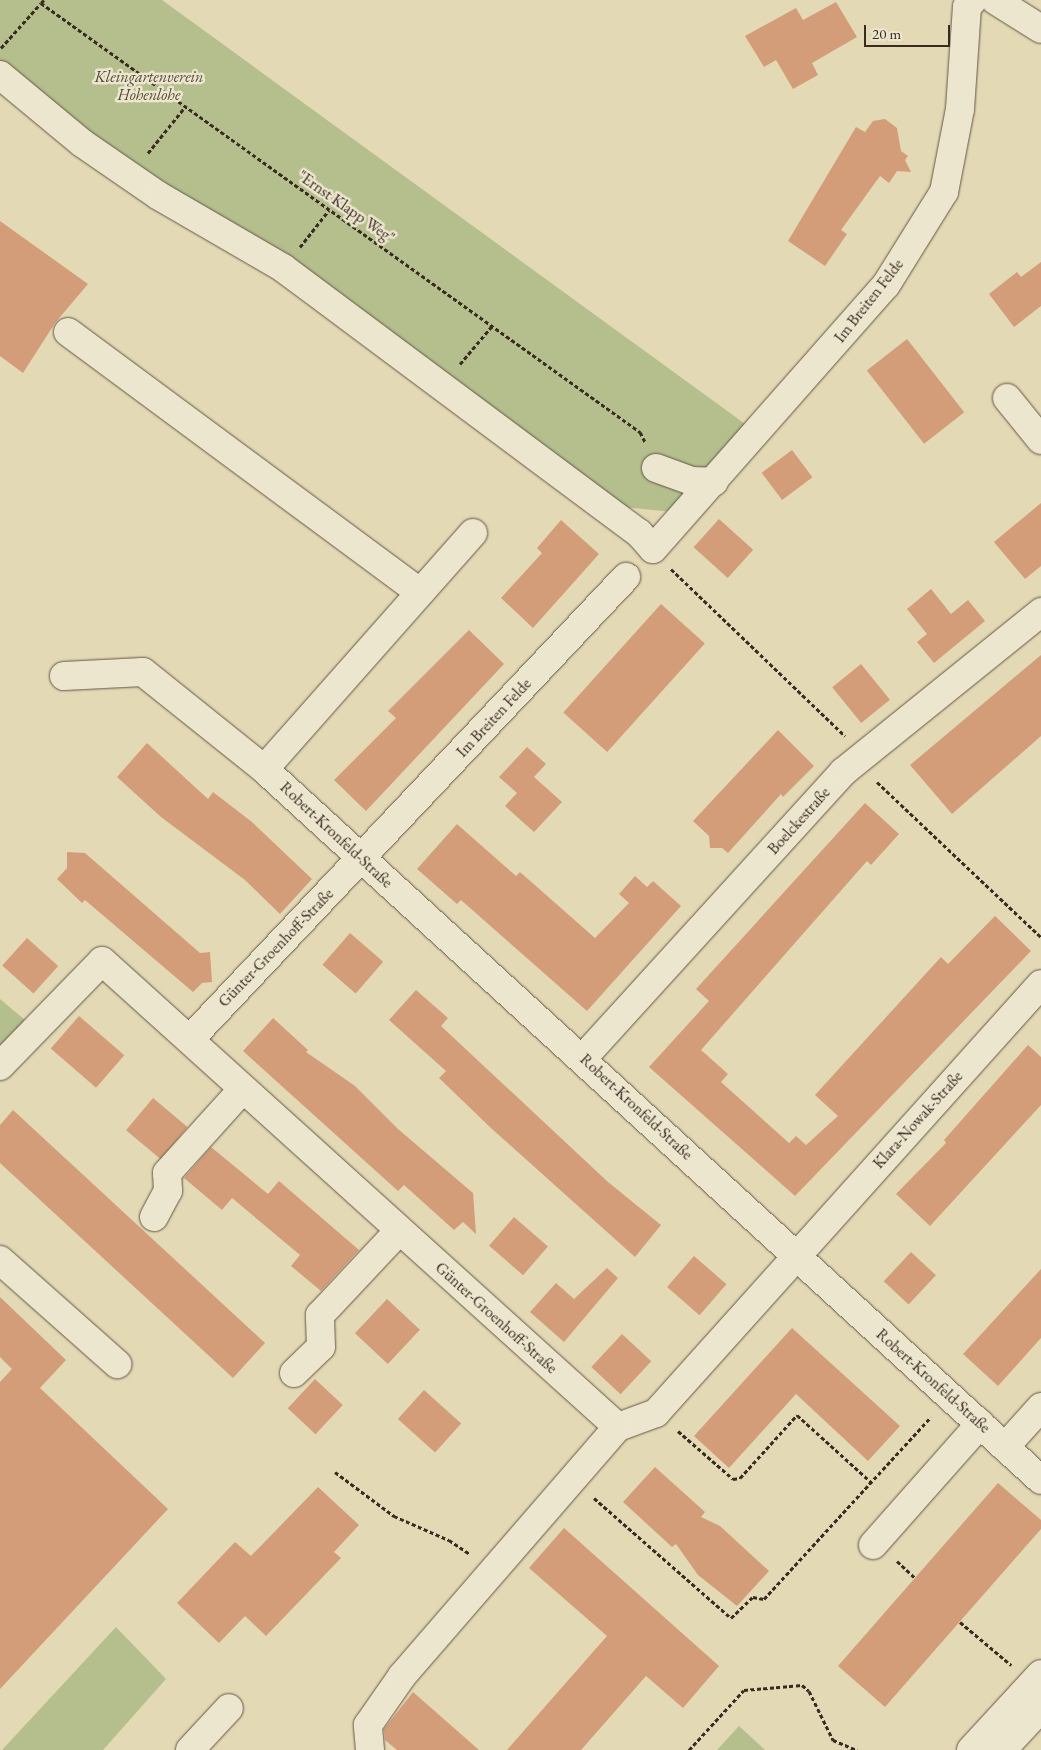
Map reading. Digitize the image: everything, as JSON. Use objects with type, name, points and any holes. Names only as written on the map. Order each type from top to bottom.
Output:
[{"type":"street","name":"Im Breiten Felde","points":[[653,549],[886,285],[944,192],[960,109],[967,7],[973,0]]},
{"type":"street","points":[[995,0],[1041,29]]},
{"type":"street","points":[[0,75],[130,176],[283,268],[639,533],[653,549]]},
{"type":"street","points":[[68,332],[420,592]]},
{"type":"street","points":[[1007,398],[1041,440]]},
{"type":"street","points":[[656,468],[691,481],[714,482]]},
{"type":"street","name":"Robert-Kronfeld-Straße","points":[[264,768],[474,533]]},
{"type":"street","name":"Im Breiten Felde","points":[[361,859],[626,577]]},
{"type":"street","name":"Boelckestraße","points":[[583,1058],[843,772],[1041,612]]},
{"type":"street","name":"Robert-Kronfeld-Straße","points":[[64,676],[143,672],[216,728],[264,768],[361,859],[583,1058],[1041,1480]]},
{"type":"street","name":"Günter-Groenhoff-Straße","points":[[191,1038],[361,859]]},
{"type":"street","name":"Günter-Groenhoff-Straße","points":[[9,1057],[102,961],[191,1038],[242,1090],[618,1427]]},
{"type":"street","name":"Klara-Nowak-Straße","points":[[796,1256],[1041,984]]},
{"type":"street","points":[[154,1217],[168,1191],[167,1173],[242,1090]]},
{"type":"street","points":[[294,1373],[321,1347],[320,1315],[399,1231]]},
{"type":"street","points":[[370,1750],[368,1725],[402,1676],[572,1477],[618,1427],[656,1412],[796,1256]]},
{"type":"street","points":[[0,1260],[117,1364]]},
{"type":"street","points":[[1005,1447],[1041,1407]]},
{"type":"street","points":[[872,1545],[980,1424]]},
{"type":"street","points":[[971,1750],[1029,1672]]},
{"type":"street","points":[[190,1750],[229,1708]]},
{"type":"street","points":[[1002,1750],[1041,1708]]},
{"type":"path","points":[[0,49],[42,2]]},
{"type":"path","name":"\"Ernst Klapp Weg\"","points":[[42,2],[185,108],[640,432]]},
{"type":"path","points":[[130,176],[185,108]]},
{"type":"path","points":[[283,268],[329,210]]},
{"type":"path","points":[[442,386],[492,326]]},
{"type":"path","points":[[653,549],[1041,937]]},
{"type":"path","points":[[572,1477],[731,1618],[753,1597],[764,1599],[950,1397]]},
{"type":"path","points":[[656,1412],[733,1479],[740,1478],[797,1415],[871,1482]]},
{"type":"path","points":[[335,1472],[394,1516],[449,1540],[493,1570]]},
{"type":"path","points":[[960,1622],[1029,1672]]},
{"type":"path","points":[[689,1750],[744,1690],[802,1685],[833,1740],[857,1750]]},
{"type":"green space","name":"Kleingartenverein Hohenlohe","points":[[0,0],[162,0],[752,429],[673,512],[613,506],[169,194],[0,64]]},
{"type":"green space","points":[[0,999],[25,1020],[0,1047]]},
{"type":"green space","points":[[116,1627],[166,1679],[103,1750],[2,1750]]},
{"type":"green space","points":[[739,1726],[765,1750],[717,1750]]},
{"type":"building","points":[[836,2],[857,37],[812,63],[818,75],[793,89],[776,60],[764,67],[745,36],[796,8],[803,20]]},
{"type":"building","points":[[885,119],[897,128],[901,151],[908,156],[905,160],[911,172],[897,171],[889,183],[880,176],[841,230],[847,234],[825,266],[788,241],[856,127],[865,132],[873,121]]},
{"type":"building","points":[[0,221],[88,284],[55,323],[23,373],[0,356]]},
{"type":"building","points":[[1041,262],[1041,306],[1014,327],[989,294],[1017,272],[1021,277]]},
{"type":"building","points":[[907,339],[964,412],[924,444],[867,370]]},
{"type":"building","points":[[792,450],[812,477],[782,500],[762,473]]},
{"type":"building","points":[[1041,503],[1041,566],[1025,579],[994,542]]},
{"type":"building","points":[[719,519],[753,550],[728,578],[694,547]]},
{"type":"building","points":[[561,520],[599,554],[533,628],[501,598],[542,553],[537,548]]},
{"type":"building","points":[[931,589],[951,614],[968,600],[985,621],[934,663],[917,642],[927,634],[907,609]]},
{"type":"building","points":[[661,604],[705,643],[607,752],[563,712]]},
{"type":"building","points":[[469,630],[504,664],[366,811],[334,780],[396,718],[388,711]]},
{"type":"building","points":[[1041,655],[1041,736],[952,814],[910,765]]},
{"type":"building","points":[[861,664],[890,700],[861,723],[832,687]]},
{"type":"building","points":[[778,730],[814,766],[783,797],[781,794],[728,853],[722,848],[710,848],[709,836],[693,821]]},
{"type":"building","points":[[147,743],[208,799],[213,792],[252,822],[312,879],[280,914],[245,880],[161,817],[117,777]]},
{"type":"building","points":[[527,747],[546,764],[534,777],[562,802],[534,832],[505,806],[517,793],[499,777]]},
{"type":"building","points":[[865,803],[899,834],[871,865],[867,861],[701,1050],[728,1074],[721,1082],[789,1143],[796,1136],[806,1145],[838,1116],[815,1095],[941,957],[948,964],[995,916],[1031,951],[795,1196],[649,1067],[709,1001],[696,989]]},
{"type":"building","points":[[457,824],[516,876],[520,872],[595,938],[629,903],[619,894],[635,876],[647,887],[653,881],[681,906],[587,1011],[461,900],[457,904],[417,869]]},
{"type":"building","points":[[67,852],[85,853],[200,953],[210,952],[212,982],[202,983],[193,992],[85,900],[82,903],[57,879],[67,868]]},
{"type":"building","points":[[350,933],[383,962],[356,994],[322,965]]},
{"type":"building","points":[[27,938],[58,966],[33,994],[2,965]]},
{"type":"building","points":[[416,990],[448,1018],[441,1026],[608,1182],[661,1225],[635,1257],[492,1129],[439,1078],[446,1071],[389,1020]]},
{"type":"building","points":[[79,1016],[124,1055],[96,1088],[51,1048]]},
{"type":"building","points":[[273,1018],[308,1050],[306,1052],[355,1086],[398,1129],[473,1193],[476,1234],[463,1222],[454,1230],[404,1185],[398,1191],[243,1051]]},
{"type":"building","points":[[1028,1045],[1041,1057],[1041,1105],[930,1226],[896,1194],[946,1143],[944,1140]]},
{"type":"building","points":[[153,1098],[187,1127],[160,1159],[126,1130]]},
{"type":"building","points":[[13,1110],[265,1343],[233,1378],[0,1163],[0,1125]]},
{"type":"building","points":[[211,1147],[268,1194],[279,1181],[359,1250],[321,1291],[291,1266],[300,1255],[232,1198],[222,1210],[184,1178]]},
{"type":"building","points":[[514,1217],[548,1247],[523,1275],[489,1246]]},
{"type":"building","points":[[911,1252],[936,1275],[909,1304],[884,1281]]},
{"type":"building","points":[[694,1256],[726,1284],[700,1315],[667,1287]]},
{"type":"building","points":[[607,1268],[618,1278],[564,1342],[530,1312],[556,1283],[574,1299]]},
{"type":"building","points":[[1041,1269],[1041,1338],[998,1386],[963,1354]]},
{"type":"building","points":[[0,1297],[66,1360],[40,1388],[168,1509],[0,1689],[0,1382],[12,1369],[0,1357]]},
{"type":"building","points":[[387,1299],[420,1330],[388,1364],[355,1333]]},
{"type":"building","points":[[792,1328],[900,1426],[868,1461],[796,1394],[729,1468],[694,1436]]},
{"type":"building","points":[[622,1334],[651,1361],[621,1394],[591,1367]]},
{"type":"building","points":[[315,1379],[343,1405],[316,1434],[288,1408]]},
{"type":"building","points":[[424,1390],[461,1423],[435,1452],[398,1419]]},
{"type":"building","points":[[655,1467],[705,1512],[701,1517],[720,1526],[769,1571],[737,1606],[698,1575],[676,1544],[672,1547],[623,1502]]},
{"type":"building","points":[[998,1483],[1041,1520],[1041,1529],[885,1707],[838,1666]]},
{"type":"building","points":[[318,1487],[359,1525],[334,1552],[341,1558],[266,1636],[245,1616],[219,1643],[177,1603],[235,1542],[251,1556]]},
{"type":"building","points":[[564,1528],[719,1666],[683,1708],[646,1676],[581,1750],[507,1750],[607,1636],[529,1568]]},
{"type":"building","points":[[413,1692],[479,1750],[397,1750],[385,1740],[384,1729]]}]
